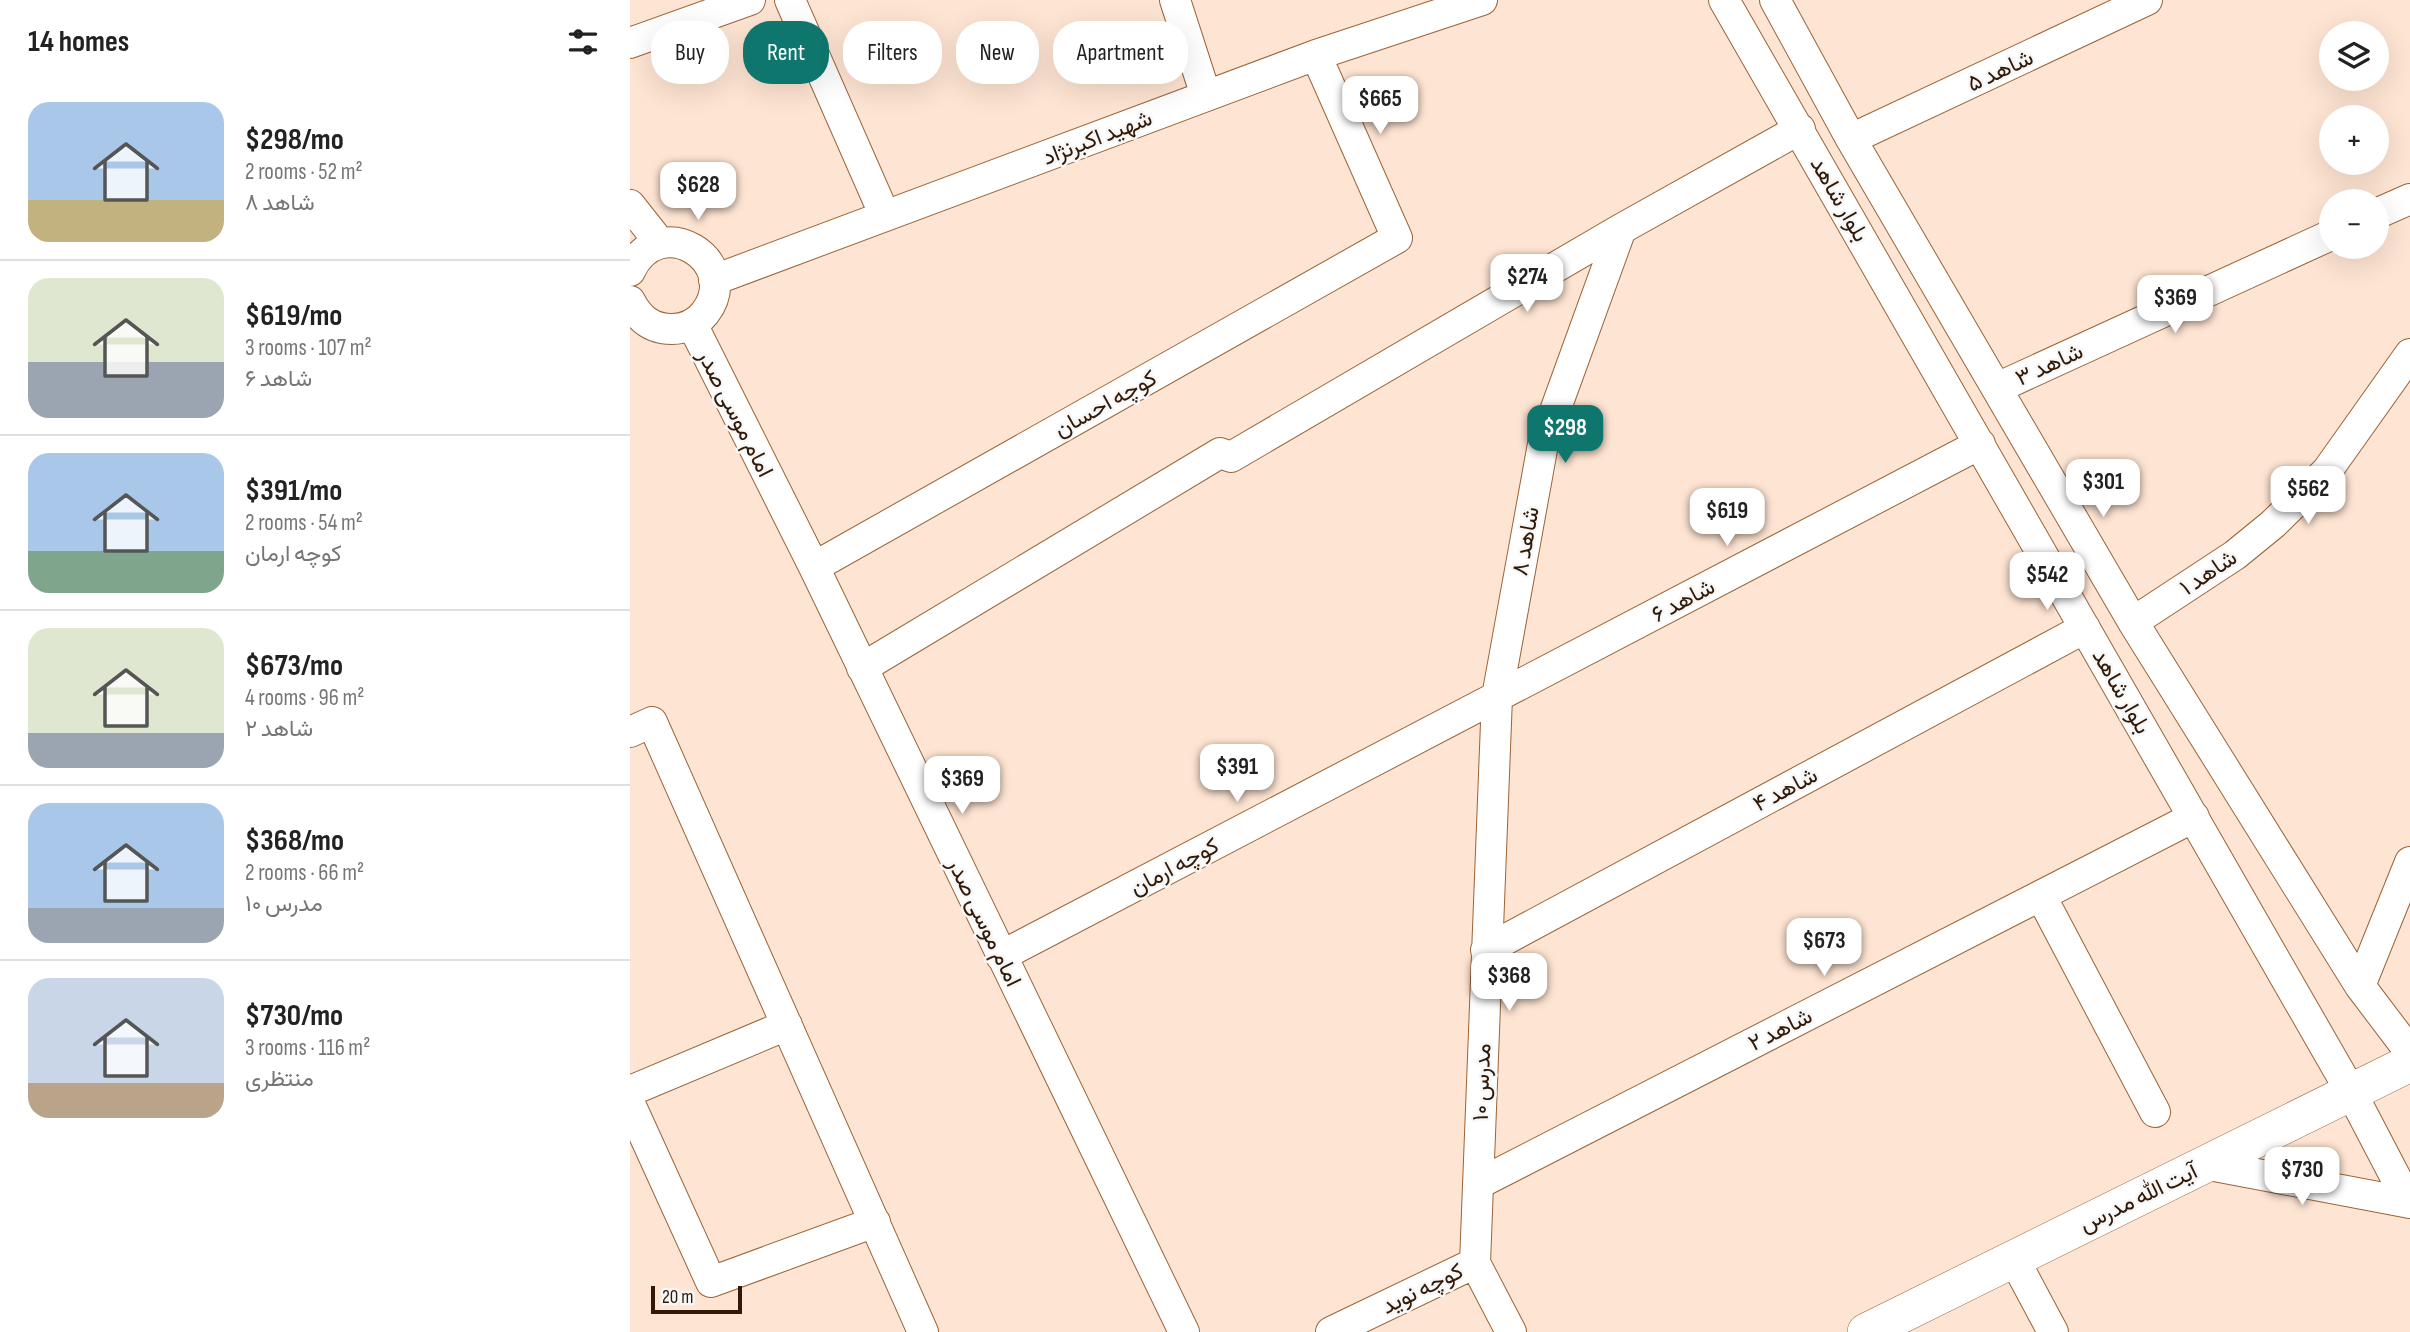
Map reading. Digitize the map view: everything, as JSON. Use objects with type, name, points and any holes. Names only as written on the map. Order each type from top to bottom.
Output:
[{"type":"main road","name":"آیت الله مدرس","points":[[1866,1332],[2410,1063]]},
{"type":"street","points":[[630,43],[750,0]]},
{"type":"street","points":[[790,0],[885,216]]},
{"type":"street","points":[[1175,0],[1206,96]]},
{"type":"street","name":"شهید اکبرنژاد","points":[[714,280],[1316,55],[1482,0]]},
{"type":"street","name":"بلوار شاهد","points":[[1724,0],[2351,1092],[2410,1203]]},
{"type":"street","name":"بلوار شاهد","points":[[1774,0],[1851,139],[2133,622],[2360,986],[2410,1052]]},
{"type":"street","name":"شاهد ۵","points":[[1851,139],[2147,0]]},
{"type":"street","name":"کوچه احسان","points":[[814,567],[1397,238],[1316,55]]},
{"type":"street","points":[[862,668],[1220,453],[1231,457],[1621,229],[1800,129]]},
{"type":"street","points":[[2389,208],[2410,199]]},
{"type":"street","points":[[630,205],[660,243]]},
{"type":"street","name":"شاهد ۸","points":[[1496,697],[1543,444],[1621,229]]},
{"type":"street","name":"شاهد ۳","points":[[1997,388],[2319,240]]},
{"type":"street","points":[[630,271],[635,260],[646,249],[660,243],[674,242],[689,246],[701,254],[710,266],[714,280],[710,306],[677,327],[630,338]]},
{"type":"street","points":[[630,301],[638,315],[650,324],[677,327]]},
{"type":"street","name":"امام موسی صدر","points":[[677,327],[814,567],[1184,1332]]},
{"type":"street","name":"شاهد ۱","points":[[2133,622],[2235,555],[2273,524],[2328,471],[2410,354]]},
{"type":"street","name":"شاهد ۶","points":[[1496,697],[1980,444]]},
{"type":"street","name":"شاهد ۴","points":[[1486,950],[2085,628]]},
{"type":"street","name":"مدرس ۱۰","points":[[1496,697],[1475,1263],[1511,1332]]},
{"type":"street","name":"کوچه ارمان","points":[[1001,956],[1496,697]]},
{"type":"street","points":[[641,727],[788,1025],[923,1332]]},
{"type":"street","name":"شاهد ۲","points":[[1478,1184],[2194,817]]},
{"type":"street","points":[[2360,986],[2410,862]]},
{"type":"street","points":[[2041,896],[2155,1112]]},
{"type":"street","points":[[630,1091],[788,1025]]},
{"type":"street","points":[[630,1104],[711,1282],[875,1222]]},
{"type":"street","points":[[2204,1164],[2410,1203]]},
{"type":"street","points":[[2014,1259],[2053,1332]]},
{"type":"street","name":"کوچه نوید","points":[[1331,1332],[1475,1263]]}]
